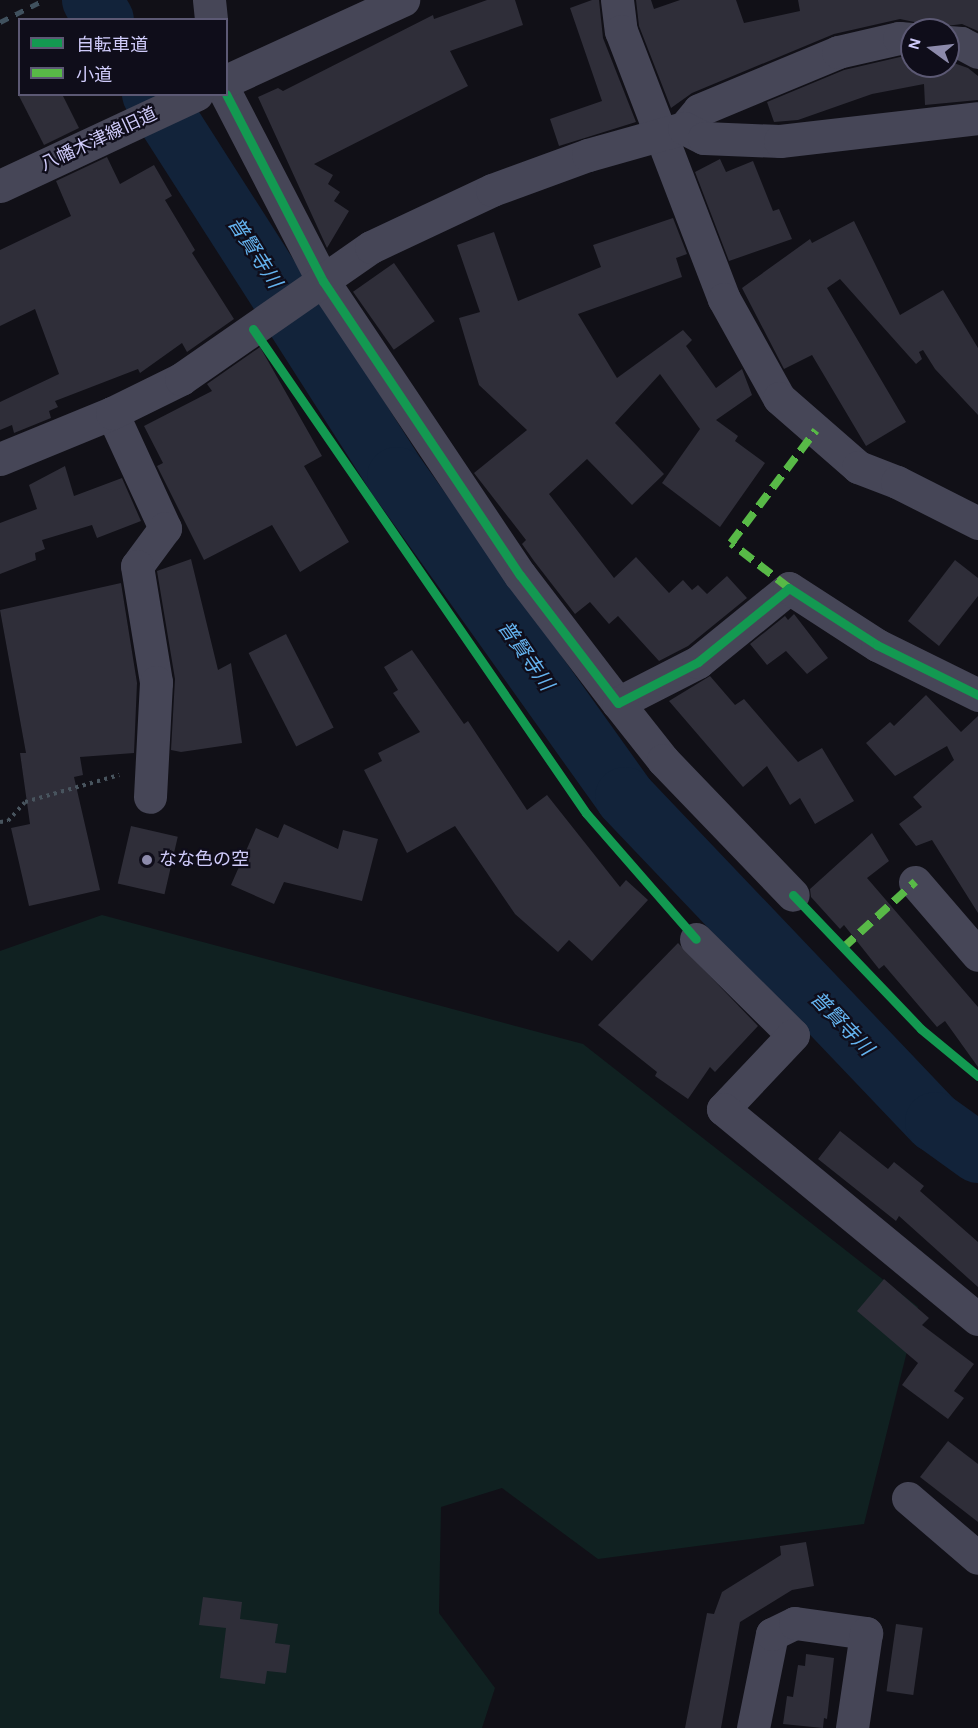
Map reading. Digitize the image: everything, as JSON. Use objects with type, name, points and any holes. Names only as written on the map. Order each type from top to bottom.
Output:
[{"type":"street","points":[[208,0],[212,18]]},
{"type":"street","points":[[228,80],[403,0]]},
{"type":"street","points":[[616,0],[621,31],[672,131],[724,299],[779,398],[858,467],[978,523]]},
{"type":"street","points":[[0,459],[112,413],[181,379],[371,247],[492,190],[588,155],[672,131],[699,110],[838,52],[900,38]]},
{"type":"street","points":[[960,43],[978,52]]},
{"type":"street","name":"八幡木津線旧道","points":[[0,186],[193,96]]},
{"type":"street","points":[[227,96],[319,284],[520,575],[663,760],[793,895]]},
{"type":"street","points":[[672,131],[704,138],[780,141],[978,118]]},
{"type":"street","points":[[112,413],[165,528],[137,566],[156,682],[150,797]]},
{"type":"street","points":[[618,703],[698,662],[789,588],[877,645],[978,695]]},
{"type":"street","points":[[915,882],[978,955]]},
{"type":"street","points":[[696,939],[793,1035],[723,1109],[978,1319]]},
{"type":"street","points":[[908,1498],[978,1558]]},
{"type":"street","points":[[753,1728],[772,1634],[795,1623],[866,1633],[852,1728]]},
{"type":"path","points":[[0,822],[8,821],[25,802],[151,765]]},
{"type":"shaded area","points":[[102,915],[583,1044],[918,1307],[864,1524],[598,1559],[502,1488],[441,1507],[439,1613],[495,1688],[482,1728],[0,1728],[0,951]]},
{"type":"building","points":[[487,0],[515,0],[523,25],[450,51],[468,86],[314,164],[333,175],[328,184],[340,192],[334,201],[349,211],[327,248],[258,97],[278,88],[283,91],[433,15],[434,19]]},
{"type":"building","points":[[592,0],[599,0],[603,38],[636,122],[559,146],[550,119],[602,101],[570,8]]},
{"type":"building","points":[[636,0],[651,0],[654,9],[680,0],[736,0],[744,23],[800,11],[798,0],[978,0],[978,31],[960,24],[960,18],[900,18],[834,34],[692,93],[671,108],[639,26]]},
{"type":"building","points":[[900,57],[900,78],[960,78],[960,65],[978,76],[978,100],[925,105],[924,84],[872,94],[798,120],[774,122],[767,102],[844,70]]},
{"type":"building","points":[[19,96],[63,96],[79,128],[44,145]]},
{"type":"building","points":[[107,157],[120,184],[154,165],[172,196],[165,200],[195,250],[192,253],[234,319],[187,352],[182,343],[140,373],[138,369],[55,401],[58,407],[49,411],[51,418],[14,433],[12,425],[0,430],[0,402],[59,374],[35,309],[0,326],[0,250],[71,216],[56,181]]},
{"type":"building","points":[[720,159],[726,172],[753,161],[773,211],[779,209],[792,239],[729,261],[695,172]]},
{"type":"building","points":[[673,218],[687,254],[676,258],[682,277],[578,314],[617,378],[683,330],[692,340],[686,346],[716,388],[742,369],[752,395],[716,420],[738,436],[735,441],[765,463],[720,527],[662,483],[700,429],[660,374],[615,423],[664,474],[632,505],[587,459],[549,494],[614,578],[636,557],[669,593],[683,580],[692,590],[698,585],[707,594],[727,576],[747,598],[688,646],[659,661],[618,616],[609,624],[590,602],[575,614],[522,544],[526,540],[474,473],[527,430],[479,385],[459,318],[480,312],[457,245],[494,232],[518,301],[601,267],[593,245]]},
{"type":"building","points":[[854,221],[900,315],[943,290],[978,348],[978,415],[935,369],[923,350],[919,352],[922,359],[916,364],[840,279],[827,288],[906,422],[866,446],[812,355],[784,369],[742,288],[810,239],[812,243]]},
{"type":"building","points":[[394,263],[435,321],[394,350],[353,292]]},
{"type":"building","points":[[260,347],[322,456],[304,466],[349,542],[300,572],[272,525],[204,560],[157,466],[163,463],[144,426],[212,391],[207,384]]},
{"type":"building","points":[[65,466],[74,496],[122,478],[141,521],[97,538],[92,525],[42,540],[45,549],[35,553],[36,560],[0,574],[0,523],[37,509],[29,485]]},
{"type":"building","points":[[191,559],[218,670],[231,663],[242,743],[181,752],[171,750],[175,679],[157,571]]},
{"type":"building","points":[[955,560],[978,578],[978,596],[939,646],[908,621]]},
{"type":"building","points":[[121,583],[137,683],[134,753],[80,757],[83,775],[74,777],[100,890],[29,906],[11,828],[30,824],[20,753],[26,753],[0,610]]},
{"type":"building","points":[[794,614],[828,658],[807,674],[786,651],[767,665],[750,644],[785,616],[788,620]]},
{"type":"building","points":[[286,634],[334,728],[296,747],[249,653]]},
{"type":"building","points":[[412,650],[464,724],[468,721],[527,810],[547,795],[620,887],[626,880],[648,900],[592,961],[569,940],[558,952],[515,914],[455,826],[407,853],[364,770],[382,761],[378,753],[420,732],[393,693],[398,690],[384,667]]},
{"type":"building","points":[[710,676],[735,705],[744,699],[798,762],[822,748],[854,801],[815,824],[800,798],[790,805],[767,766],[743,787],[669,701]]},
{"type":"building","points":[[926,695],[961,732],[978,716],[978,913],[932,840],[916,846],[899,824],[922,807],[913,797],[954,760],[947,746],[895,776],[866,743],[890,722],[894,726]]},
{"type":"building","points":[[284,824],[338,849],[343,830],[378,839],[362,901],[284,882],[274,904],[231,885],[256,828],[278,838]]},
{"type":"building","name":"なな色の空","points":[[131,826],[178,837],[164,894],[118,883]]},
{"type":"building","points":[[872,833],[889,861],[867,878],[978,1007],[978,1067],[945,1021],[937,1027],[884,965],[879,969],[844,925],[840,929],[811,897],[810,889]]},
{"type":"building","points":[[678,943],[758,1026],[715,1072],[710,1067],[688,1099],[655,1076],[657,1072],[598,1025]]},
{"type":"building","points":[[840,1131],[888,1169],[894,1162],[924,1186],[920,1191],[978,1242],[978,1287],[899,1216],[896,1221],[818,1159]]},
{"type":"building","points":[[884,1279],[929,1318],[922,1325],[974,1364],[954,1391],[964,1398],[948,1419],[902,1385],[918,1363],[857,1311]]},
{"type":"building","points":[[948,1441],[978,1464],[978,1522],[920,1477]]},
{"type":"building","points":[[806,1542],[814,1586],[792,1590],[740,1622],[721,1728],[685,1728],[707,1613],[714,1614],[722,1592],[781,1555],[780,1546]]},
{"type":"building","points":[[203,1597],[242,1602],[240,1619],[278,1624],[275,1643],[290,1645],[286,1673],[267,1671],[265,1684],[220,1678],[226,1628],[199,1625]]},
{"type":"building","points":[[896,1624],[923,1628],[913,1695],[887,1691]]},
{"type":"building","points":[[806,1654],[834,1658],[827,1719],[824,1718],[823,1728],[783,1724],[787,1696],[793,1697],[798,1665],[805,1666]]},
{"type":"waterway","name":"普賢寺川","points":[[92,0],[103,18]]},
{"type":"waterway","name":"普賢寺川","points":[[153,96],[397,477],[625,797],[935,1122],[978,1153]]},
{"type":"railway","points":[[0,22],[44,0]]},
{"type":"marked path","points":[[789,588],[731,543],[816,430]]},
{"type":"marked path","points":[[843,948],[915,882]]},
{"type":"cycle path","points":[[227,96],[323,281],[520,575],[618,703],[698,662],[789,588],[877,645],[978,695]]},
{"type":"cycle path","points":[[253,329],[586,813],[696,939]]},
{"type":"cycle path","points":[[793,895],[921,1029],[978,1076]]},
{"type":"place","name":"なな色の空","points":[[147,860]]}]
